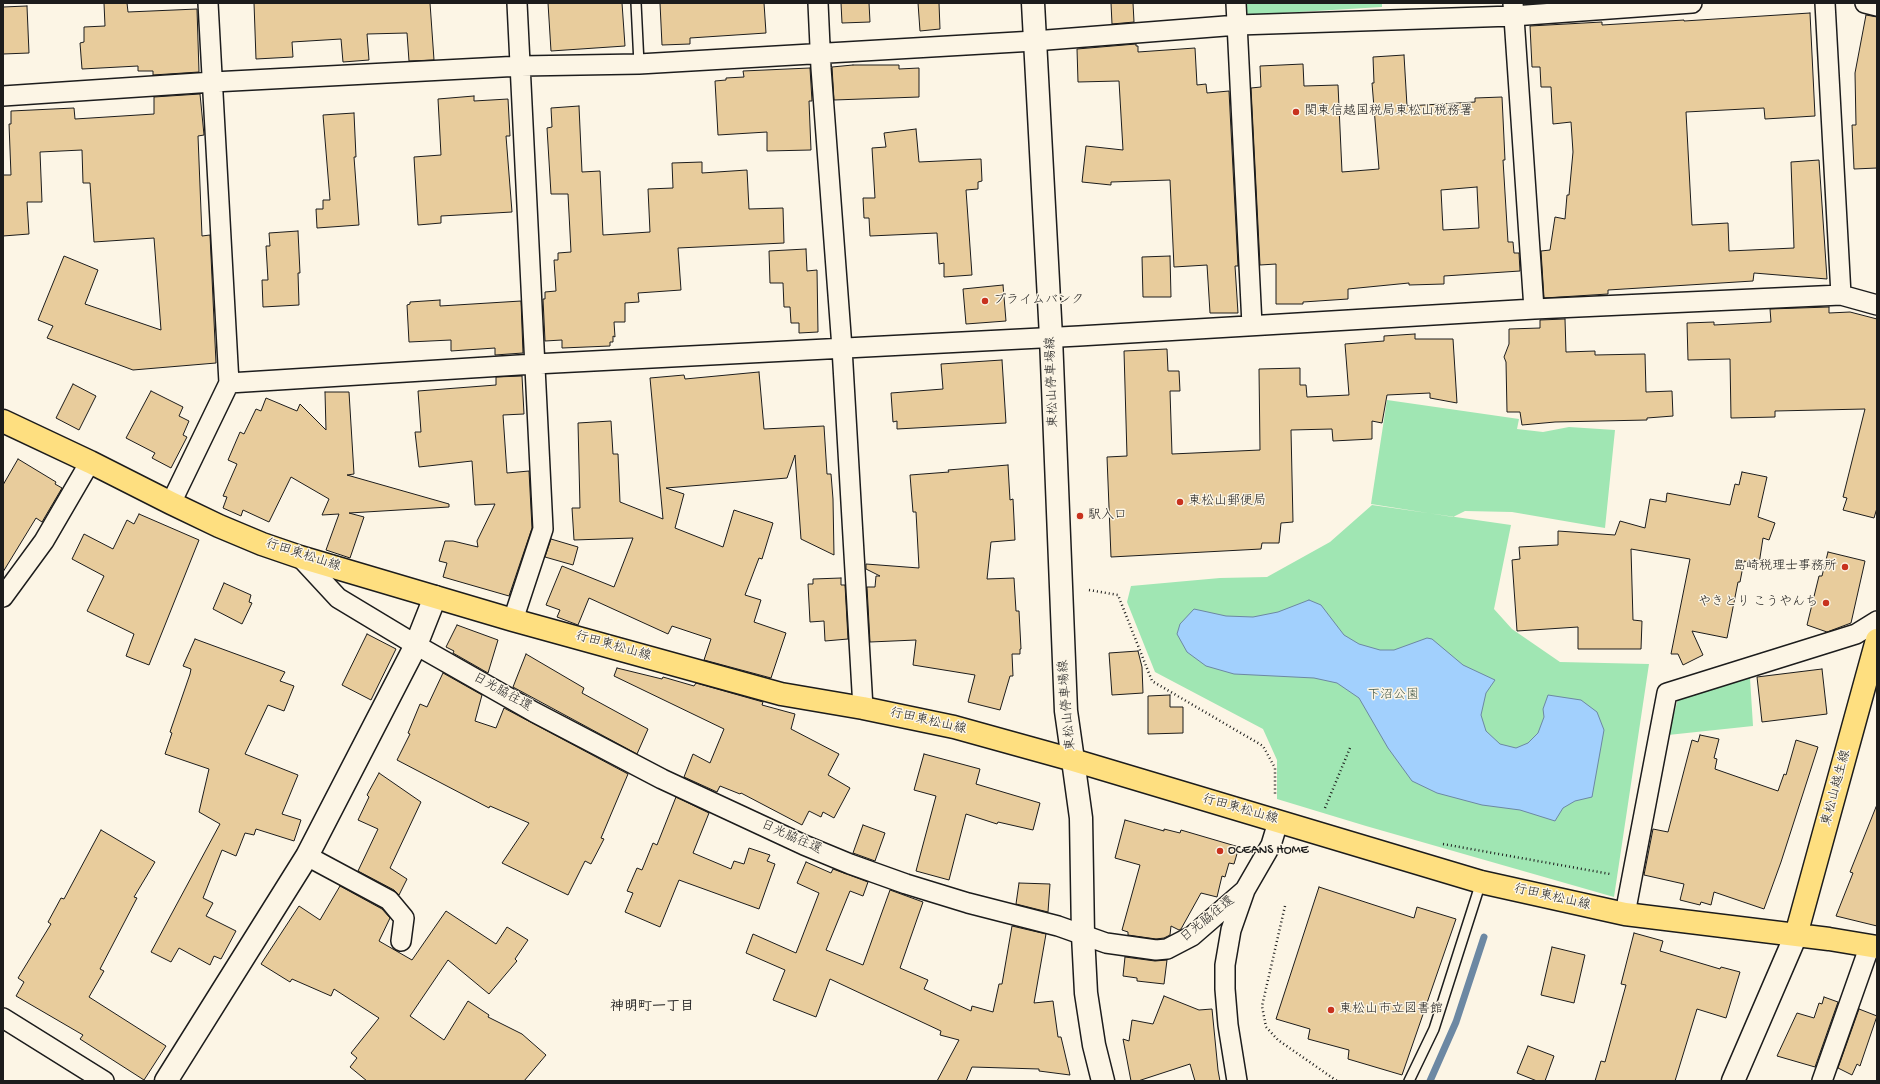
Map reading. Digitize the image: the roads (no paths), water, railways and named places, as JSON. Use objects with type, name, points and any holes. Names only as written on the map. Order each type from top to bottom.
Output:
[{"type":"main road","name":"行田東松山線","points":[[3,421],[219,526],[300,557],[514,620],[781,694],[863,708],[954,727],[1073,760],[1481,882],[1625,914],[1874,946]]},
{"type":"main road","name":"東松山越生線","points":[[1796,935],[1877,640]]},
{"type":"street","points":[[170,503],[229,383],[208,3]]},
{"type":"street","points":[[514,620],[544,529],[517,3]]},
{"type":"street","points":[[818,3],[820,53],[842,348],[863,708]]},
{"type":"street","name":"東松山停車場線","points":[[1033,3],[1051,337],[1066,711],[1081,818],[1083,935],[1086,993],[1094,1045],[1103,1081]]},
{"type":"street","points":[[1236,3],[1252,325]]},
{"type":"street","points":[[3,96],[213,82],[521,66],[639,64],[1034,41],[1238,25],[1513,9],[1692,3]]},
{"type":"street","points":[[1825,3],[1841,295]]},
{"type":"street","points":[[1865,3],[1877,6]]},
{"type":"street","points":[[1513,9],[1534,309]]},
{"type":"street","points":[[229,383],[535,364],[1051,337],[1534,309],[1841,295],[1877,305]]},
{"type":"street","points":[[3,597],[44,541],[90,462]]},
{"type":"street","name":"日光脇往還","points":[[300,557],[338,598],[416,645],[534,712],[662,779],[804,844],[906,884],[1112,944],[1156,950],[1167,949],[1192,936],[1245,890],[1271,845],[1278,822]]},
{"type":"street","points":[[166,1081],[308,856],[416,645],[435,597]]},
{"type":"street","points":[[1625,914],[1667,693],[1856,634],[1877,621]]},
{"type":"street","points":[[308,856],[389,900],[404,918],[401,941]]},
{"type":"street","points":[[1237,1081],[1228,1025],[1225,989],[1225,964],[1231,930],[1245,890]]},
{"type":"street","points":[[1733,1081],[1796,935]]},
{"type":"street","points":[[1822,1081],[1874,946]]},
{"type":"street","points":[[3,1018],[104,1081]]},
{"type":"lane","points":[[636,3],[639,64]]},
{"type":"lane","points":[[1409,1081],[1434,1029],[1481,882]]},
{"type":"water","points":[[1309,600],[1321,605],[1344,635],[1359,644],[1380,650],[1394,650],[1427,638],[1432,639],[1463,665],[1495,680],[1486,693],[1481,715],[1486,731],[1500,744],[1516,748],[1528,743],[1538,733],[1544,717],[1543,709],[1548,695],[1581,700],[1597,712],[1604,730],[1592,797],[1575,801],[1563,808],[1555,821],[1520,810],[1482,805],[1437,793],[1412,781],[1388,748],[1359,698],[1337,683],[1314,678],[1234,674],[1206,666],[1187,652],[1177,634],[1180,624],[1194,609],[1226,616],[1253,617],[1278,612]]},
{"type":"waterway","points":[[1430,1081],[1456,1022],[1484,937]]},
{"type":"place","name":"関東信越国税局東松山税務署","points":[[1296,112]]},
{"type":"place","name":"プライムバンク","points":[[985,301]]},
{"type":"place","name":"東松山郵便局","points":[[1180,502]]},
{"type":"place","name":"駅入口","points":[[1080,516]]},
{"type":"place","name":"島崎税理士事務所","points":[[1845,567]]},
{"type":"place","name":"やきとり こうやんち","points":[[1826,603]]},
{"type":"place","name":"OCEANS HOME","points":[[1220,851]]},
{"type":"place","name":"東松山市立図書館","points":[[1331,1010]]},
{"type":"district","name":"神明町一丁目","points":[[652,1008]]},
{"type":"park label","name":"下沼公園","points":[[1393,696]]}]
